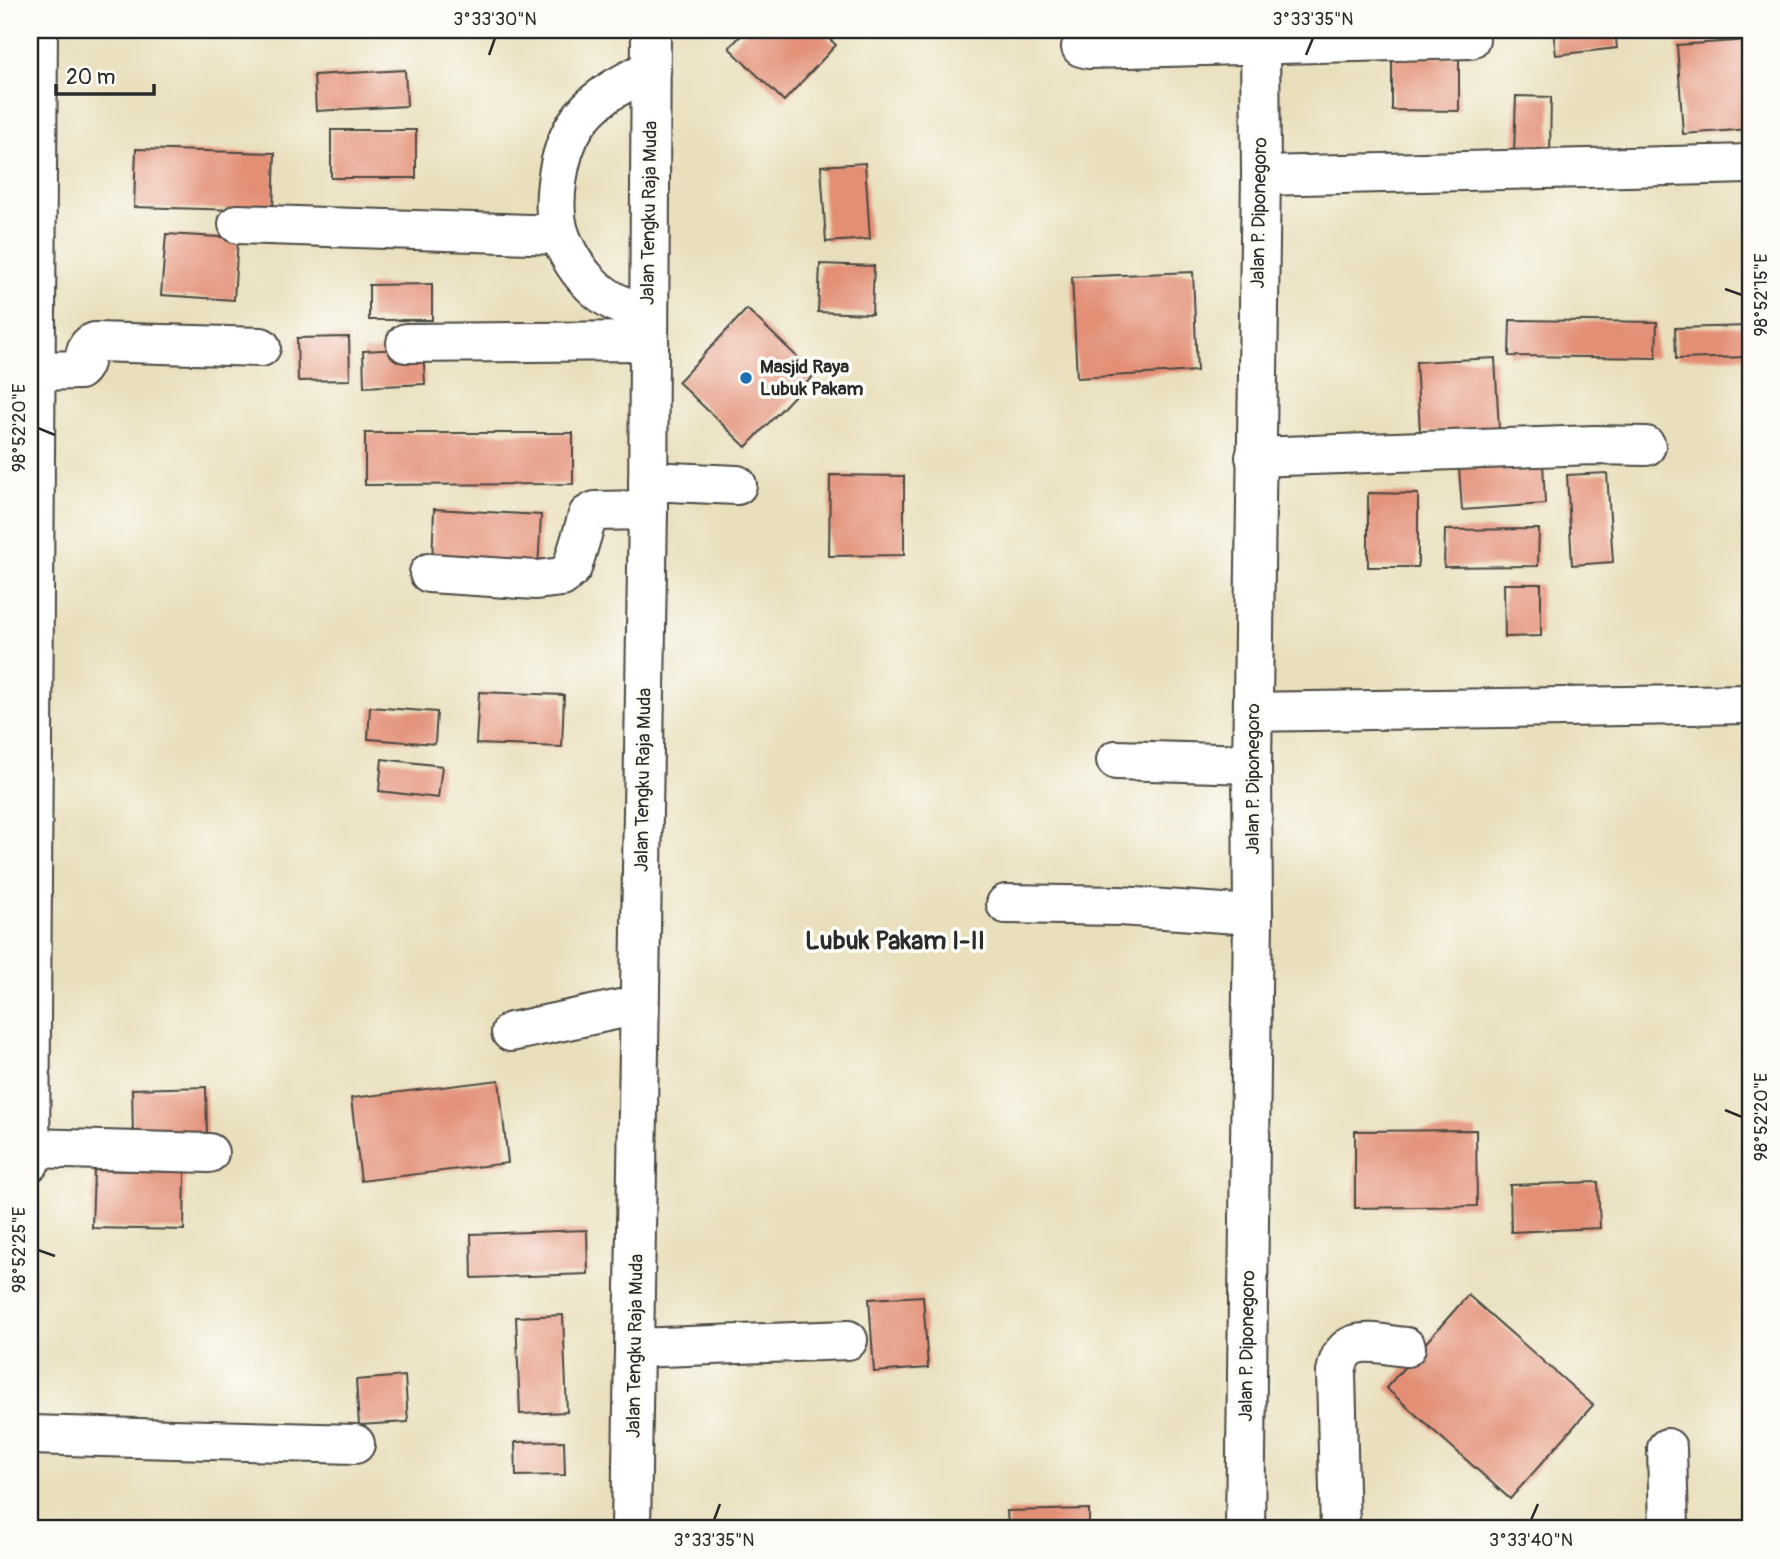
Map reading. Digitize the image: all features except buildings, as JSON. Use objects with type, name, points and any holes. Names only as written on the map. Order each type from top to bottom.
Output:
[{"type":"street","points":[[30,1162],[35,371],[33,322],[38,30]]},
{"type":"street","name":"Jalan Tengku Raja Muda","points":[[631,1529],[648,495],[652,30]]},
{"type":"street","points":[[1081,47],[1089,49],[1260,37],[1470,39]]},
{"type":"street","name":"Jalan P. Diponegoro","points":[[1245,1529],[1254,915],[1252,764],[1261,177],[1260,37]]},
{"type":"street","points":[[648,326],[591,284],[573,261],[561,235],[556,191],[566,143],[586,111],[606,92],[651,69]]},
{"type":"street","points":[[1261,177],[1750,164]]},
{"type":"street","points":[[238,224],[561,235]]},
{"type":"street","points":[[406,342],[648,326]]},
{"type":"street","points":[[35,371],[79,369],[86,360],[85,349],[95,342],[261,347]]},
{"type":"street","points":[[1255,457],[1594,445],[1646,446]]},
{"type":"street","points":[[429,573],[536,580],[562,577],[572,568],[589,515],[595,511],[648,495],[737,485]]},
{"type":"street","points":[[1253,712],[1750,704]]},
{"type":"street","points":[[1116,760],[1252,764]]},
{"type":"street","points":[[1006,904],[1120,906],[1254,915]]},
{"type":"street","points":[[511,1031],[639,1005]]},
{"type":"street","points":[[30,1147],[209,1153]]},
{"type":"street","points":[[635,1348],[848,1340]]},
{"type":"street","points":[[1340,1529],[1336,1373],[1341,1353],[1349,1345],[1362,1343],[1406,1347]]},
{"type":"street","points":[[30,1435],[355,1444]]},
{"type":"street","points":[[1667,1448],[1669,1529]]},
{"type":"place","name":"Masjid Raya Lubuk Pakam","points":[[746,378]]},
{"type":"district","name":"Lubuk Pakam I-II","points":[[895,941]]}]
